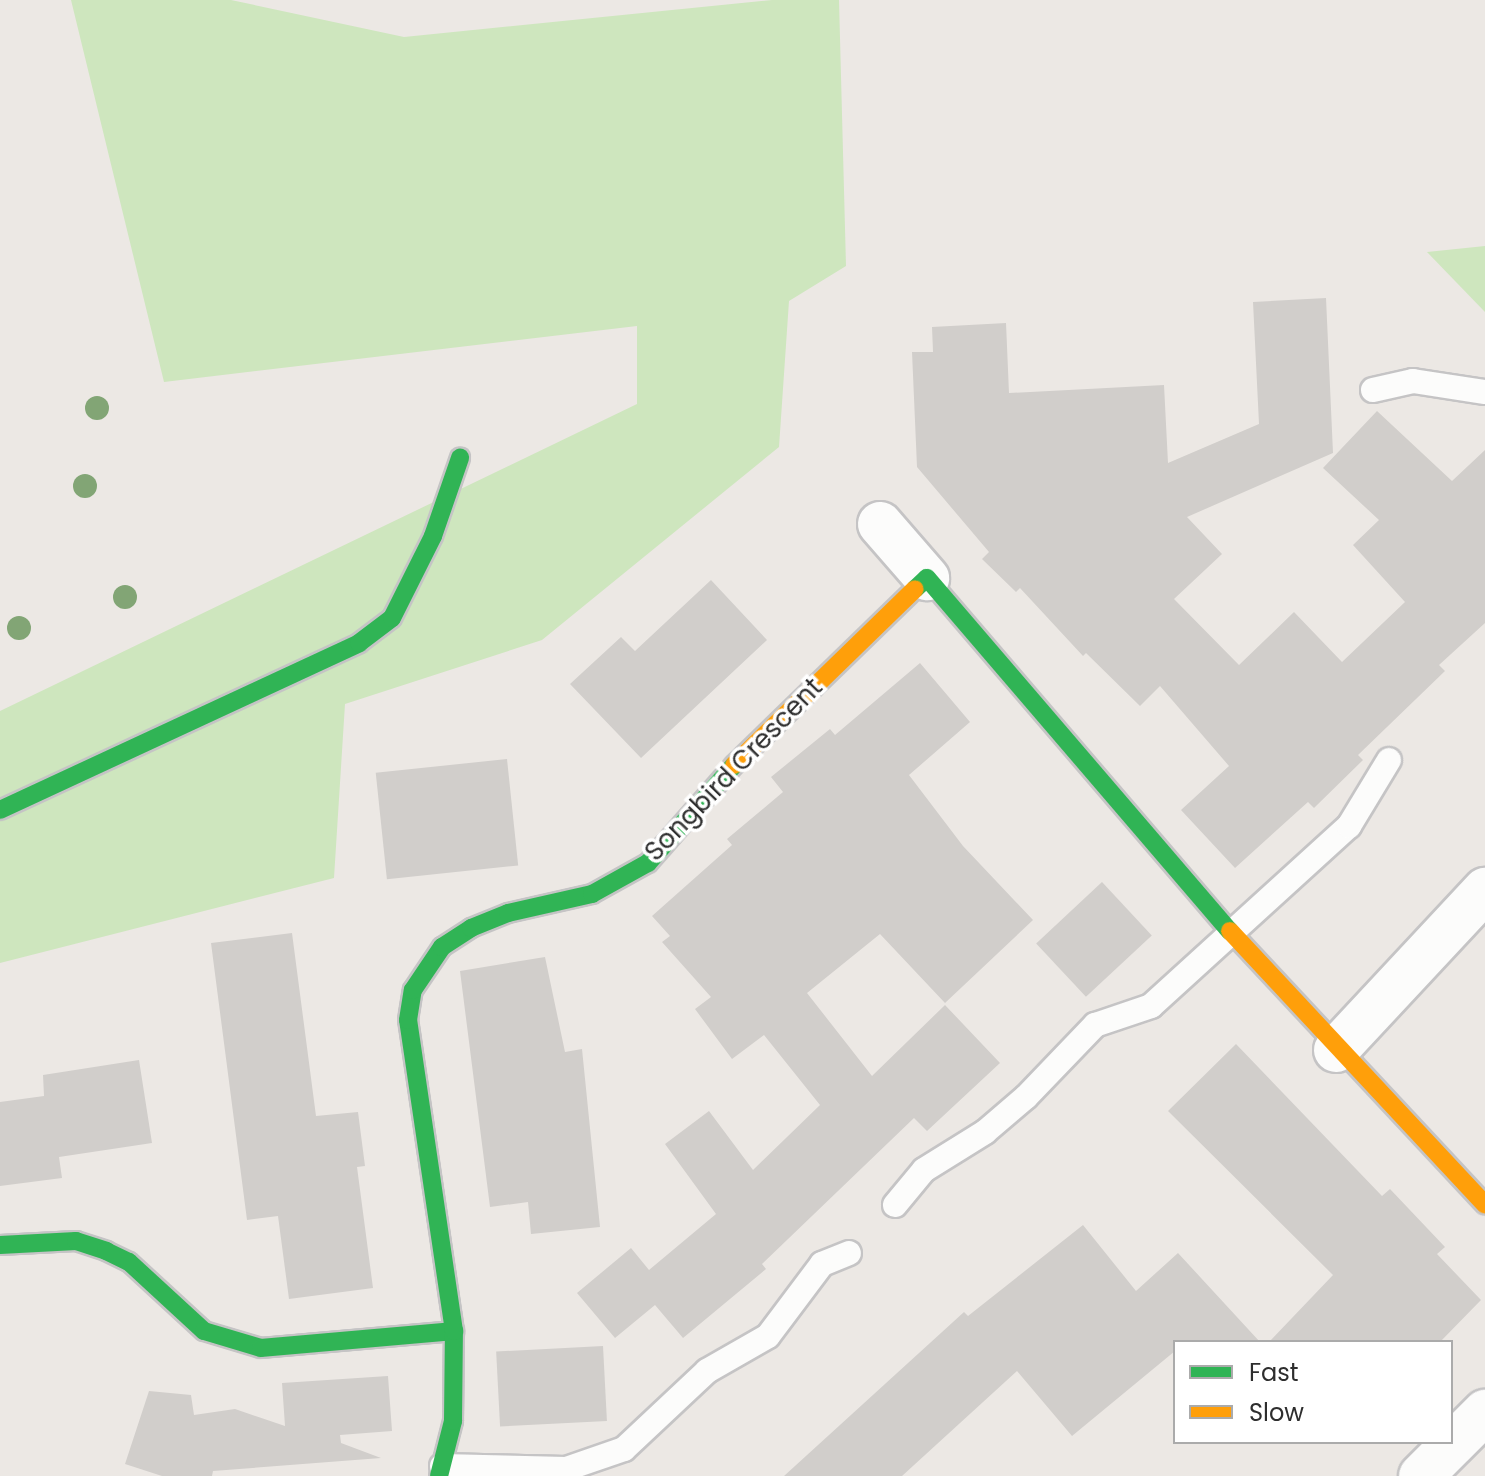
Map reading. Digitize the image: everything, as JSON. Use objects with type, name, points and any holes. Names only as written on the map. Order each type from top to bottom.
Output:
[{"type":"street","points":[[0,810],[359,643],[392,618],[433,536],[460,458]]},
{"type":"street","points":[[880,524],[1230,932],[1336,1050],[1485,1204]]},
{"type":"street","name":"Songbird Crescent","points":[[441,1471],[453,1421],[454,1331],[408,1020],[413,990],[426,966],[442,947],[471,928],[508,913],[592,894],[648,863],[747,750],[927,578]]},
{"type":"street","points":[[1336,1050],[1485,890]]},
{"type":"street","points":[[0,1245],[76,1241],[106,1251],[129,1262],[204,1331],[261,1348],[454,1331]]},
{"type":"street","points":[[1421,1476],[1485,1412]]},
{"type":"lane","points":[[1373,390],[1413,381],[1485,392]]},
{"type":"lane","points":[[895,1205],[924,1170],[1026,1097],[1095,1025],[1151,1006],[1349,826],[1389,760]]},
{"type":"lane","points":[[441,1471],[566,1469],[624,1449],[707,1371],[768,1336],[822,1264],[849,1253]]},
{"type":"green space","points":[[71,0],[231,0],[404,37],[772,0],[839,0],[846,266],[789,301],[779,447],[542,640],[345,704],[334,878],[0,963],[0,711],[637,404],[637,326],[164,382]]},
{"type":"green space","points":[[1485,246],[1485,312],[1427,252]]},
{"type":"building","points":[[1326,298],[1333,453],[1187,517],[1222,554],[1174,599],[1239,665],[1294,612],[1342,662],[1405,602],[1353,545],[1379,520],[1323,468],[1377,411],[1452,481],[1485,450],[1485,623],[1439,665],[1445,671],[1358,755],[1363,760],[1314,808],[1308,802],[1235,868],[1181,810],[1229,766],[1160,686],[1140,706],[1086,653],[1083,656],[1020,588],[1016,592],[982,559],[989,552],[917,467],[912,352],[933,352],[932,327],[1006,323],[1009,393],[1164,385],[1168,463],[1259,424],[1253,302]]},
{"type":"building","points":[[711,580],[767,640],[641,758],[570,684],[621,637],[635,651]]},
{"type":"building","points":[[920,663],[970,722],[909,775],[963,846],[1033,920],[945,1003],[880,934],[807,993],[872,1076],[945,1005],[1000,1063],[927,1131],[914,1118],[762,1264],[766,1269],[683,1338],[655,1305],[615,1338],[577,1293],[631,1248],[649,1270],[716,1214],[665,1144],[709,1111],[753,1170],[820,1105],[764,1035],[732,1059],[695,1009],[711,997],[662,942],[670,936],[652,916],[732,845],[727,839],[783,792],[771,777],[830,729],[835,735]]},
{"type":"building","points":[[507,759],[518,865],[387,879],[376,773]]},
{"type":"building","points":[[1102,882],[1152,935],[1086,997],[1036,943]]},
{"type":"building","points":[[292,933],[316,1116],[358,1112],[365,1166],[357,1167],[373,1288],[289,1299],[278,1216],[247,1220],[211,943]]},
{"type":"building","points":[[545,957],[565,1052],[582,1049],[600,1227],[531,1234],[528,1202],[490,1207],[460,971]]},
{"type":"building","points":[[1236,1044],[1382,1196],[1390,1189],[1445,1247],[1437,1254],[1481,1300],[1442,1340],[1271,1340],[1333,1275],[1168,1111]]},
{"type":"building","points":[[139,1060],[152,1143],[59,1157],[62,1178],[0,1186],[0,1102],[44,1096],[43,1075]]},
{"type":"building","points":[[1083,1225],[1136,1291],[1178,1253],[1258,1340],[1173,1340],[1173,1353],[1072,1436],[1017,1371],[902,1476],[784,1476],[964,1312],[968,1316]]},
{"type":"building","points":[[603,1346],[607,1421],[500,1426],[496,1352]]},
{"type":"building","points":[[388,1376],[392,1431],[340,1435],[341,1443],[381,1458],[213,1471],[212,1476],[162,1476],[125,1464],[149,1391],[191,1395],[194,1415],[235,1409],[285,1426],[282,1383]]},
{"type":"traffic: fast","points":[[0,810],[359,643],[392,618],[433,536],[460,458]]},
{"type":"traffic: fast","points":[[915,589],[927,578],[1230,931]]},
{"type":"traffic: fast","points":[[439,1476],[453,1421],[454,1331],[408,1020],[413,990],[442,947],[471,928],[508,913],[592,894],[648,863],[734,765]]},
{"type":"traffic: fast","points":[[0,1245],[76,1241],[106,1251],[129,1262],[204,1331],[261,1348],[454,1331]]},
{"type":"traffic: slow","points":[[734,765],[915,589]]},
{"type":"traffic: slow","points":[[1230,931],[1485,1204]]}]
